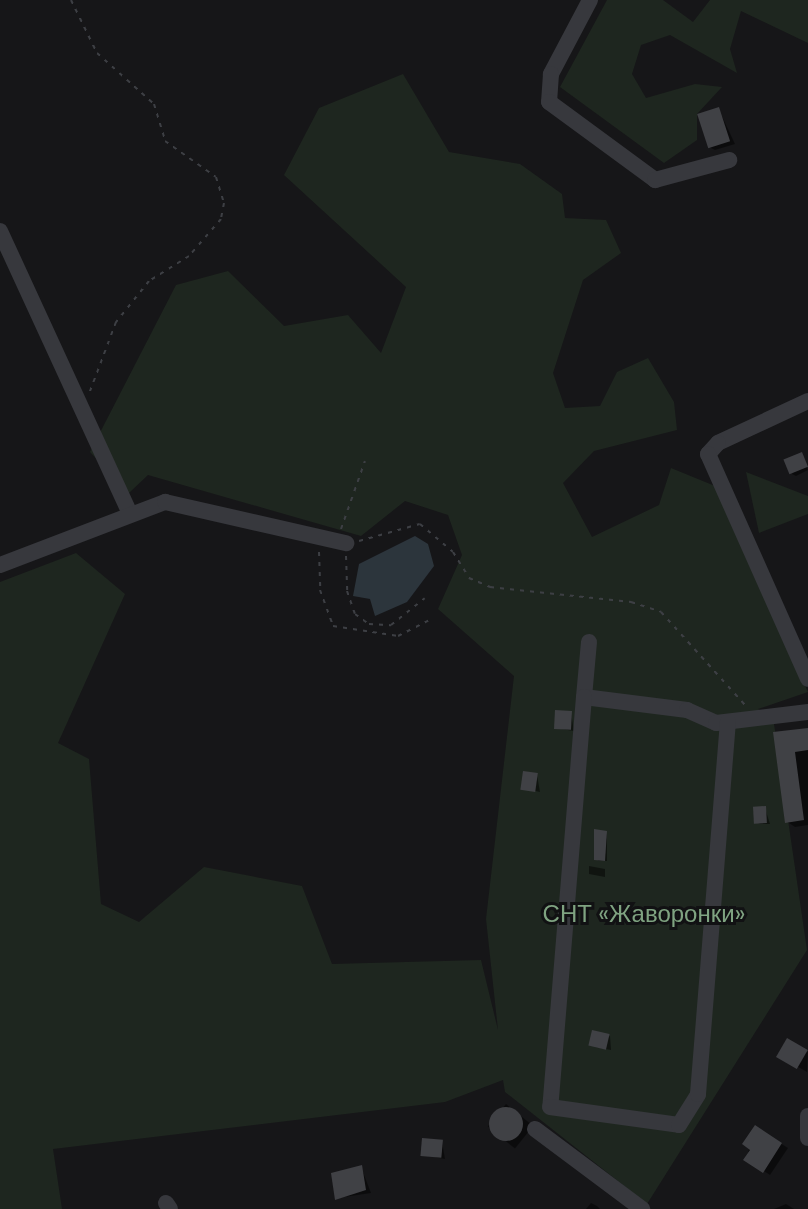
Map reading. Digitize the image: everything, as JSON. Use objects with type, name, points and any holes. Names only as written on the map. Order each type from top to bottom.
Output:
[{"type":"street","points":[[590,0],[551,74],[549,102],[655,180],[729,160]]},
{"type":"street","points":[[0,231],[129,512]]},
{"type":"street","points":[[808,401],[718,443],[708,454],[808,679]]},
{"type":"street","points":[[0,565],[129,512],[180,503],[341,542]]},
{"type":"street","points":[[589,642],[550,1107],[679,1125],[698,1094],[728,722]]},
{"type":"street","points":[[584,697],[728,722],[808,712]]},
{"type":"street","points":[[808,1116],[808,1138]]},
{"type":"street","points":[[535,1129],[642,1209]]},
{"type":"path","points":[[71,0],[97,53],[154,104],[165,141],[216,177],[224,203],[221,219],[189,256],[149,281],[116,322],[79,402]]},
{"type":"path","points":[[365,461],[341,542],[347,591],[355,614],[369,624],[391,625],[425,598]]},
{"type":"path","points":[[341,542],[420,524],[479,583],[583,595],[661,612],[759,719]]},
{"type":"path","points":[[319,539],[320,590],[333,626],[398,636],[428,621]]},
{"type":"green space","points":[[607,0],[663,0],[693,22],[710,0],[808,0],[808,43],[741,11],[730,49],[737,73],[670,35],[641,45],[632,74],[646,98],[695,84],[722,87],[697,114],[697,140],[664,163],[560,87]]},
{"type":"green space","name":"СНТ «Жаворонки»","points":[[403,74],[449,152],[520,164],[562,194],[565,218],[606,220],[621,253],[583,280],[553,373],[565,408],[600,406],[617,372],[648,358],[674,402],[677,430],[594,451],[563,483],[592,537],[659,505],[671,468],[715,486],[808,692],[758,709],[773,717],[807,950],[647,1204],[505,1092],[503,1080],[445,1102],[53,1149],[62,1209],[0,1209],[0,582],[76,553],[125,594],[58,743],[89,759],[101,904],[139,922],[204,867],[302,886],[332,964],[481,960],[498,1030],[486,919],[514,676],[438,609],[462,555],[448,515],[405,501],[361,536],[148,475],[129,493],[90,452],[176,285],[228,271],[284,326],[348,315],[381,353],[406,287],[284,175],[319,108]]},
{"type":"green space","points":[[746,472],[808,496],[808,514],[759,533]]},
{"type":"shaded area","points":[[415,536],[428,544],[434,566],[407,602],[375,616],[370,599],[353,596],[359,564]]},
{"type":"building","points":[[719,107],[730,141],[708,148],[697,114]]},
{"type":"building","points":[[802,452],[808,467],[789,474],[783,459]]},
{"type":"building","points":[[555,710],[572,711],[571,730],[554,729]]},
{"type":"building","points":[[808,728],[808,750],[795,752],[804,820],[785,823],[773,732]]},
{"type":"building","points":[[523,771],[538,773],[535,792],[520,790]]},
{"type":"building","points":[[766,806],[767,823],[754,824],[753,807]]},
{"type":"building","points":[[594,829],[607,831],[605,861],[594,860]]},
{"type":"building","points":[[592,1030],[610,1034],[606,1050],[588,1046]]},
{"type":"building","points":[[787,1038],[808,1050],[797,1069],[776,1057]]},
{"type":"building","points":[[506,1107],[518,1112],[523,1124],[518,1136],[506,1141],[494,1136],[489,1124],[494,1112]]},
{"type":"building","points":[[755,1125],[782,1143],[763,1173],[743,1160],[750,1150],[742,1144]]},
{"type":"building","points":[[422,1138],[443,1140],[441,1158],[420,1156]]},
{"type":"building","points":[[362,1165],[366,1190],[335,1200],[331,1173]]}]
